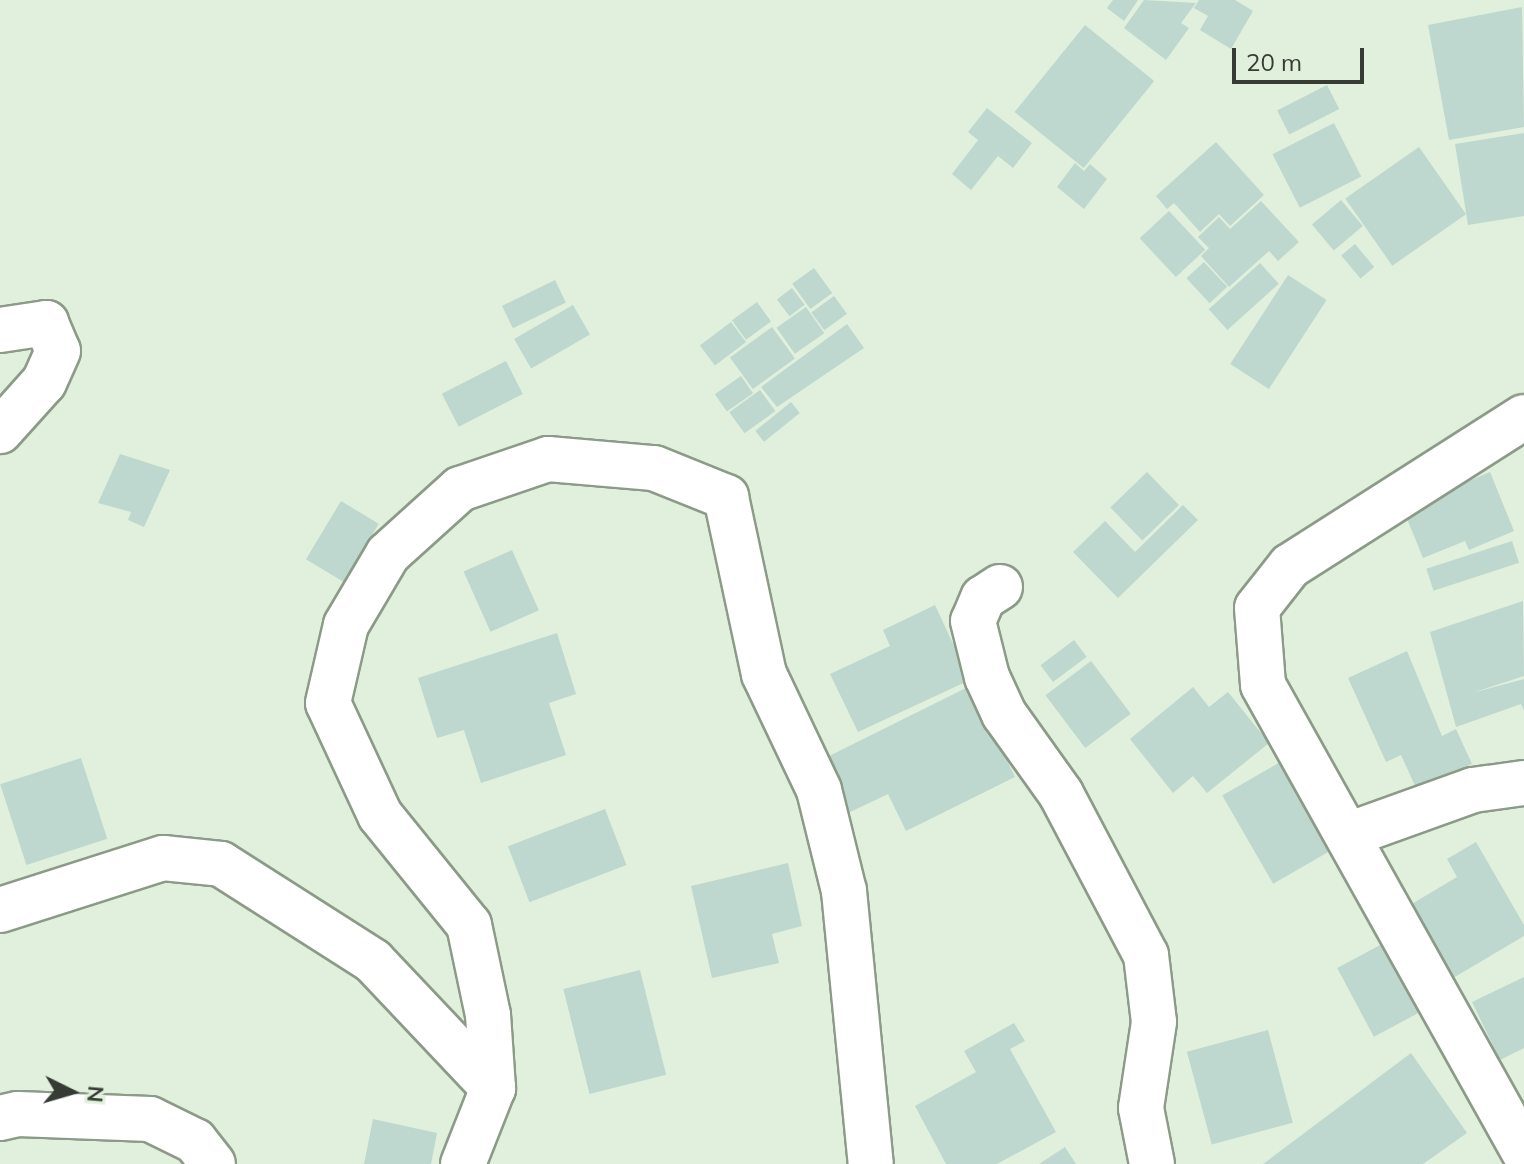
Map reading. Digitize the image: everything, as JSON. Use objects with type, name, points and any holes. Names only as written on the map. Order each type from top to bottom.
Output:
[{"type":"street","points":[[0,330],[46,323],[58,351],[44,382],[0,431]]},
{"type":"street","points":[[1524,417],[1290,566],[1257,608],[1263,685],[1524,1152]]},
{"type":"street","points":[[463,1164],[493,1088],[488,1015],[469,925],[380,815],[328,703],[346,625],[388,554],[460,489],[548,459],[654,468],[726,497],[764,674],[819,790],[844,891],[871,1164]]},
{"type":"street","points":[[1000,587],[983,598],[973,621],[987,677],[1004,714],[1061,794],[1146,955],[1154,1022],[1141,1108],[1152,1164]]},
{"type":"street","points":[[1348,835],[1473,790],[1524,783]]},
{"type":"street","points":[[0,910],[163,858],[221,864],[373,961],[488,1015]]},
{"type":"street","points":[[373,961],[493,1088]]},
{"type":"street","points":[[0,1118],[18,1114],[150,1119],[195,1141],[213,1164]]},
{"type":"building","points":[[1113,0],[1138,0],[1124,21],[1107,8]]},
{"type":"building","points":[[1144,0],[1196,3],[1181,23],[1189,28],[1166,60],[1124,28]]},
{"type":"building","points":[[1199,0],[1235,0],[1253,11],[1231,49],[1200,30],[1208,16],[1194,8]]},
{"type":"building","points":[[1522,7],[1524,127],[1449,140],[1428,25]]},
{"type":"building","points":[[1085,25],[1154,81],[1084,168],[1015,112]]},
{"type":"building","points":[[1327,85],[1339,109],[1289,134],[1277,110]]},
{"type":"building","points":[[987,108],[1032,143],[1013,168],[998,156],[971,190],[952,174],[978,140],[968,132]]},
{"type":"building","points":[[1334,123],[1361,176],[1300,208],[1273,154]]},
{"type":"building","points":[[1524,133],[1524,216],[1468,225],[1455,144]]},
{"type":"building","points":[[1216,142],[1264,195],[1230,226],[1219,214],[1200,232],[1174,203],[1167,209],[1156,196]]},
{"type":"building","points":[[1419,147],[1466,214],[1392,266],[1345,199]]},
{"type":"building","points":[[1075,163],[1084,171],[1090,164],[1107,179],[1084,209],[1057,187]]},
{"type":"building","points":[[1341,200],[1363,226],[1334,250],[1312,224]]},
{"type":"building","points":[[1261,201],[1299,242],[1278,261],[1269,251],[1229,287],[1201,256],[1209,248],[1198,237],[1219,217],[1230,229]]},
{"type":"building","points":[[1169,211],[1205,250],[1176,277],[1140,238]]},
{"type":"building","points":[[1355,244],[1374,267],[1360,279],[1341,256]]},
{"type":"building","points":[[1204,262],[1227,287],[1210,303],[1186,278]]},
{"type":"building","points":[[1260,263],[1279,284],[1227,330],[1209,309]]},
{"type":"building","points":[[814,268],[832,293],[810,309],[792,284]]},
{"type":"building","points":[[1288,275],[1327,300],[1269,389],[1230,364]]},
{"type":"building","points":[[555,280],[566,302],[513,328],[502,306]]},
{"type":"building","points":[[792,288],[805,305],[789,316],[777,299]]},
{"type":"building","points":[[834,296],[847,314],[824,330],[811,312]]},
{"type":"building","points":[[757,302],[771,321],[746,340],[732,320]]},
{"type":"building","points":[[573,305],[590,334],[531,368],[514,339]]},
{"type":"building","points":[[806,307],[824,333],[795,354],[777,328]]},
{"type":"building","points":[[731,322],[746,342],[715,365],[700,345]]},
{"type":"building","points":[[847,324],[864,348],[777,407],[761,387]]},
{"type":"building","points":[[772,327],[795,359],[753,389],[730,358]]},
{"type":"building","points":[[506,361],[523,394],[459,427],[442,394]]},
{"type":"building","points":[[741,376],[753,393],[727,412],[715,394]]},
{"type":"building","points":[[760,390],[775,411],[745,433],[729,412]]},
{"type":"building","points":[[791,402],[800,413],[764,442],[755,431]]},
{"type":"building","points":[[120,454],[170,470],[144,527],[128,520],[131,512],[98,503]]},
{"type":"building","points":[[1147,472],[1179,505],[1142,541],[1110,507]]},
{"type":"building","points":[[1490,472],[1514,531],[1469,550],[1465,541],[1423,558],[1403,509]]},
{"type":"building","points":[[341,501],[379,524],[344,582],[306,559]]},
{"type":"building","points":[[1183,505],[1198,520],[1118,598],[1073,552],[1105,521],[1135,552]]},
{"type":"building","points":[[1512,541],[1519,563],[1434,591],[1426,569]]},
{"type":"building","points":[[512,550],[539,610],[490,632],[464,572]]},
{"type":"building","points":[[1523,601],[1524,676],[1472,693],[1524,679],[1524,711],[1521,704],[1456,727],[1430,632]]},
{"type":"building","points":[[935,605],[970,680],[858,732],[830,674],[890,646],[883,630]]},
{"type":"building","points":[[557,633],[576,694],[549,703],[566,755],[481,783],[464,730],[437,738],[418,678]]},
{"type":"building","points":[[1074,640],[1087,657],[1053,682],[1040,665]]},
{"type":"building","points":[[1407,651],[1442,736],[1456,729],[1472,764],[1417,790],[1401,755],[1386,762],[1348,678]]},
{"type":"building","points":[[1091,661],[1131,714],[1085,748],[1045,695]]},
{"type":"building","points":[[970,686],[1015,777],[906,831],[888,794],[846,814],[821,760]]},
{"type":"building","points":[[1193,687],[1209,707],[1228,692],[1269,743],[1207,793],[1193,776],[1173,793],[1130,739]]},
{"type":"building","points":[[81,758],[107,839],[26,865],[0,784]]},
{"type":"building","points":[[1282,761],[1333,849],[1273,884],[1222,796]]},
{"type":"building","points":[[605,809],[627,865],[529,902],[508,846]]},
{"type":"building","points":[[1476,842],[1524,925],[1524,936],[1443,984],[1400,911],[1457,877],[1447,859]]},
{"type":"building","points":[[788,863],[802,926],[772,934],[779,963],[712,978],[691,886]]},
{"type":"building","points":[[1384,943],[1421,1012],[1374,1037],[1337,968]]},
{"type":"building","points":[[640,970],[666,1075],[589,1094],[563,989]]},
{"type":"building","points":[[1524,977],[1524,1048],[1500,1060],[1472,1002]]},
{"type":"building","points":[[1014,1023],[1025,1041],[1010,1049],[1056,1132],[997,1164],[946,1164],[915,1106],[976,1072],[964,1051]]},
{"type":"building","points":[[1268,1030],[1293,1123],[1212,1144],[1187,1052]]},
{"type":"building","points":[[1411,1053],[1467,1133],[1423,1164],[1263,1164]]},
{"type":"building","points":[[373,1119],[437,1133],[431,1164],[364,1164]]},
{"type":"building","points":[[1065,1147],[1076,1164],[1039,1164]]}]
